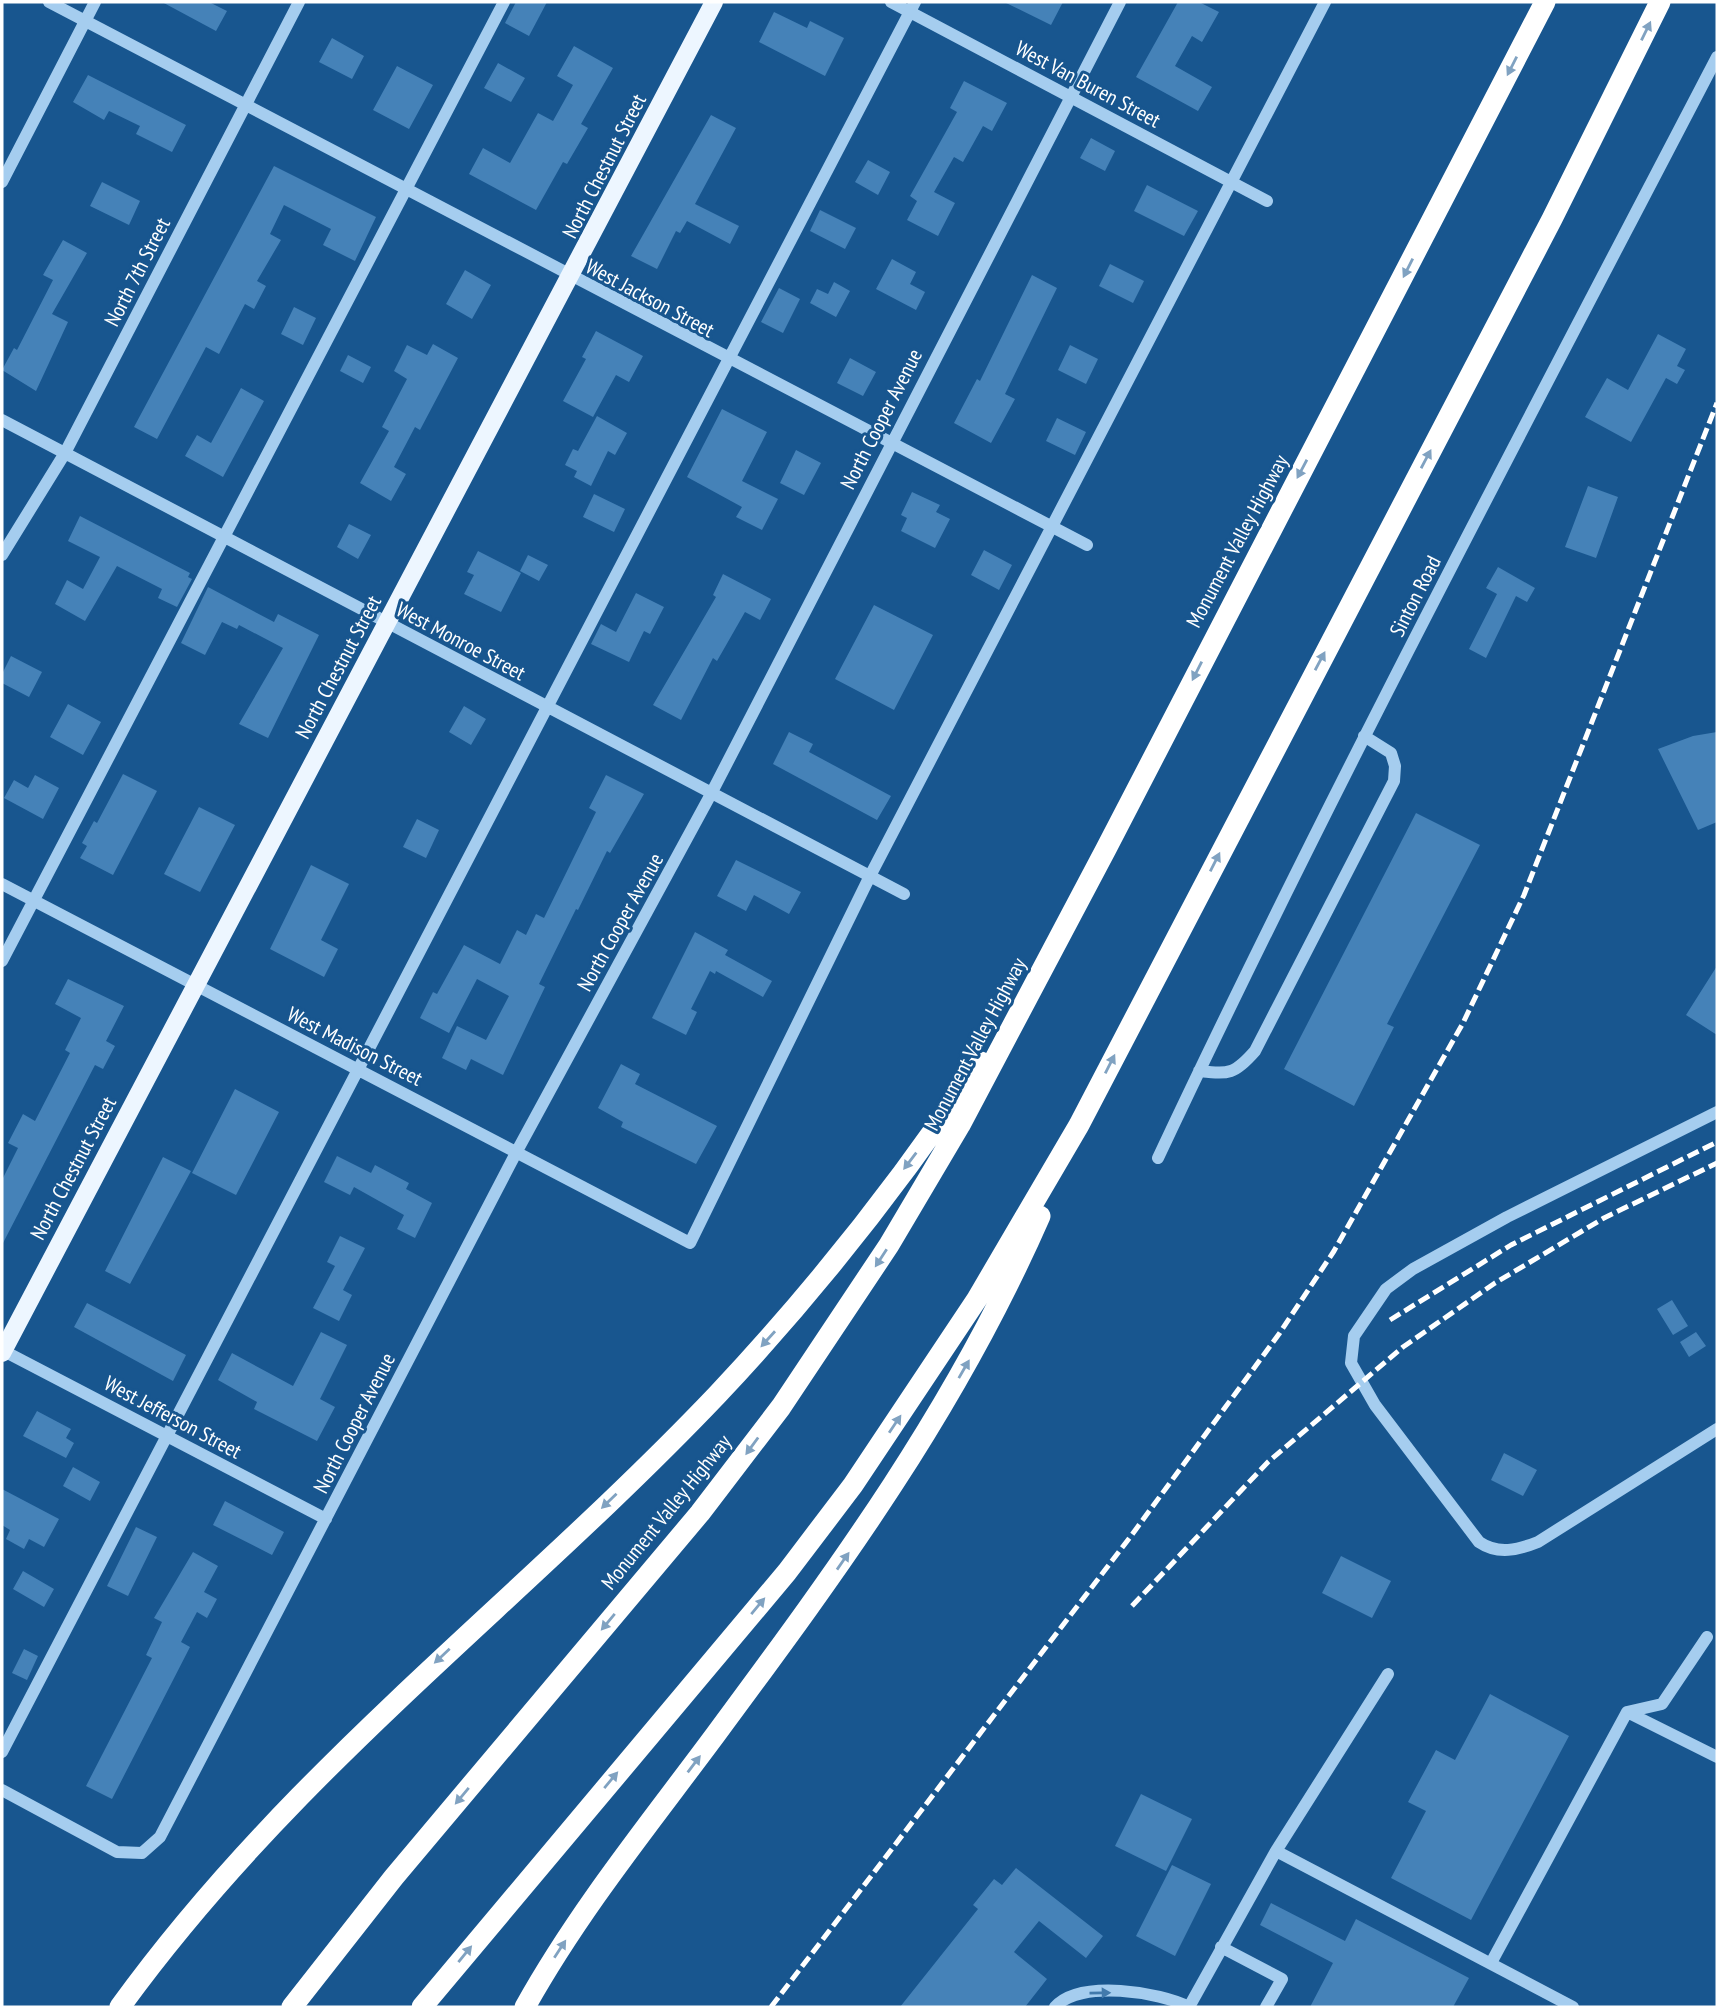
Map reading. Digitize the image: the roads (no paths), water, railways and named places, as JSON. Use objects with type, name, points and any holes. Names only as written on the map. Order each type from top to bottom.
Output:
[{"type":"highway","name":"Monument Valley Highway","points":[[292,2007],[394,1877],[700,1513],[781,1407],[925,1186],[1045,963],[1545,2]]},
{"type":"highway","points":[[422,2007],[787,1572],[853,1485],[977,1299],[1079,1125],[1552,219],[1660,2]]},
{"type":"highway","points":[[120,2007],[185,1921],[276,1818],[385,1709],[670,1441],[786,1320],[926,1139],[1045,963]]},
{"type":"highway","points":[[525,2007],[583,1916],[839,1567],[899,1479],[987,1328],[1079,1125]]},
{"type":"main road","name":"North Chestnut Street","points":[[2,1351],[193,986],[571,278],[714,2]]},
{"type":"street","name":"West Jackson Street","points":[[49,2],[889,445],[1087,545]]},
{"type":"street","points":[[2,182],[96,2]]},
{"type":"street","name":"North 7th Street","points":[[2,555],[65,453],[299,2]]},
{"type":"street","points":[[2,961],[504,2]]},
{"type":"street","name":"West Van Buren Street","points":[[891,2],[912,7],[1071,97],[1267,201]]},
{"type":"street","name":"North Cooper Avenue","points":[[2,1790],[117,1852],[142,1853],[160,1837],[517,1151],[711,794],[1120,2]]},
{"type":"street","points":[[870,876],[1229,181],[1325,2]]},
{"type":"street","points":[[2,1752],[912,7]]},
{"type":"street","name":"Sinton Road","points":[[1158,1158],[1364,736],[1717,57]]},
{"type":"street","name":"West Monroe Street","points":[[2,420],[904,894]]},
{"type":"street","points":[[1199,1071],[1228,1074],[1241,1067],[1255,1051],[1394,781],[1395,766],[1391,753],[1364,736]]},
{"type":"street","name":"West Madison Street","points":[[2,884],[690,1243],[870,876]]},
{"type":"street","points":[[1714,1435],[1538,1542],[1523,1548],[1495,1550],[1479,1542],[1429,1472],[1375,1405],[1351,1363],[1354,1336],[1369,1311],[1386,1289],[1413,1269],[1507,1217],[1717,1112]]},
{"type":"street","name":"West Jefferson Street","points":[[2,1351],[326,1519]]},
{"type":"street","points":[[1491,1963],[1627,1712],[1662,1704],[1707,1637]]},
{"type":"street","points":[[1055,2007],[1070,1996],[1083,1993],[1149,1993],[1189,2007],[1276,1851],[1388,1674]]},
{"type":"street","points":[[1627,1712],[1717,1757]]},
{"type":"street","points":[[1276,1851],[1573,2007]]},
{"type":"street","points":[[1221,1947],[1282,1979],[1266,2007]]},
{"type":"railway","points":[[771,2007],[1131,1536],[1279,1334],[1334,1251],[1463,1023],[1524,895],[1717,403]]},
{"type":"railway","points":[[1390,1320],[1511,1245],[1717,1142]]},
{"type":"railway","points":[[1132,1606],[1268,1462],[1403,1347],[1495,1283],[1604,1218],[1717,1163]]}]
